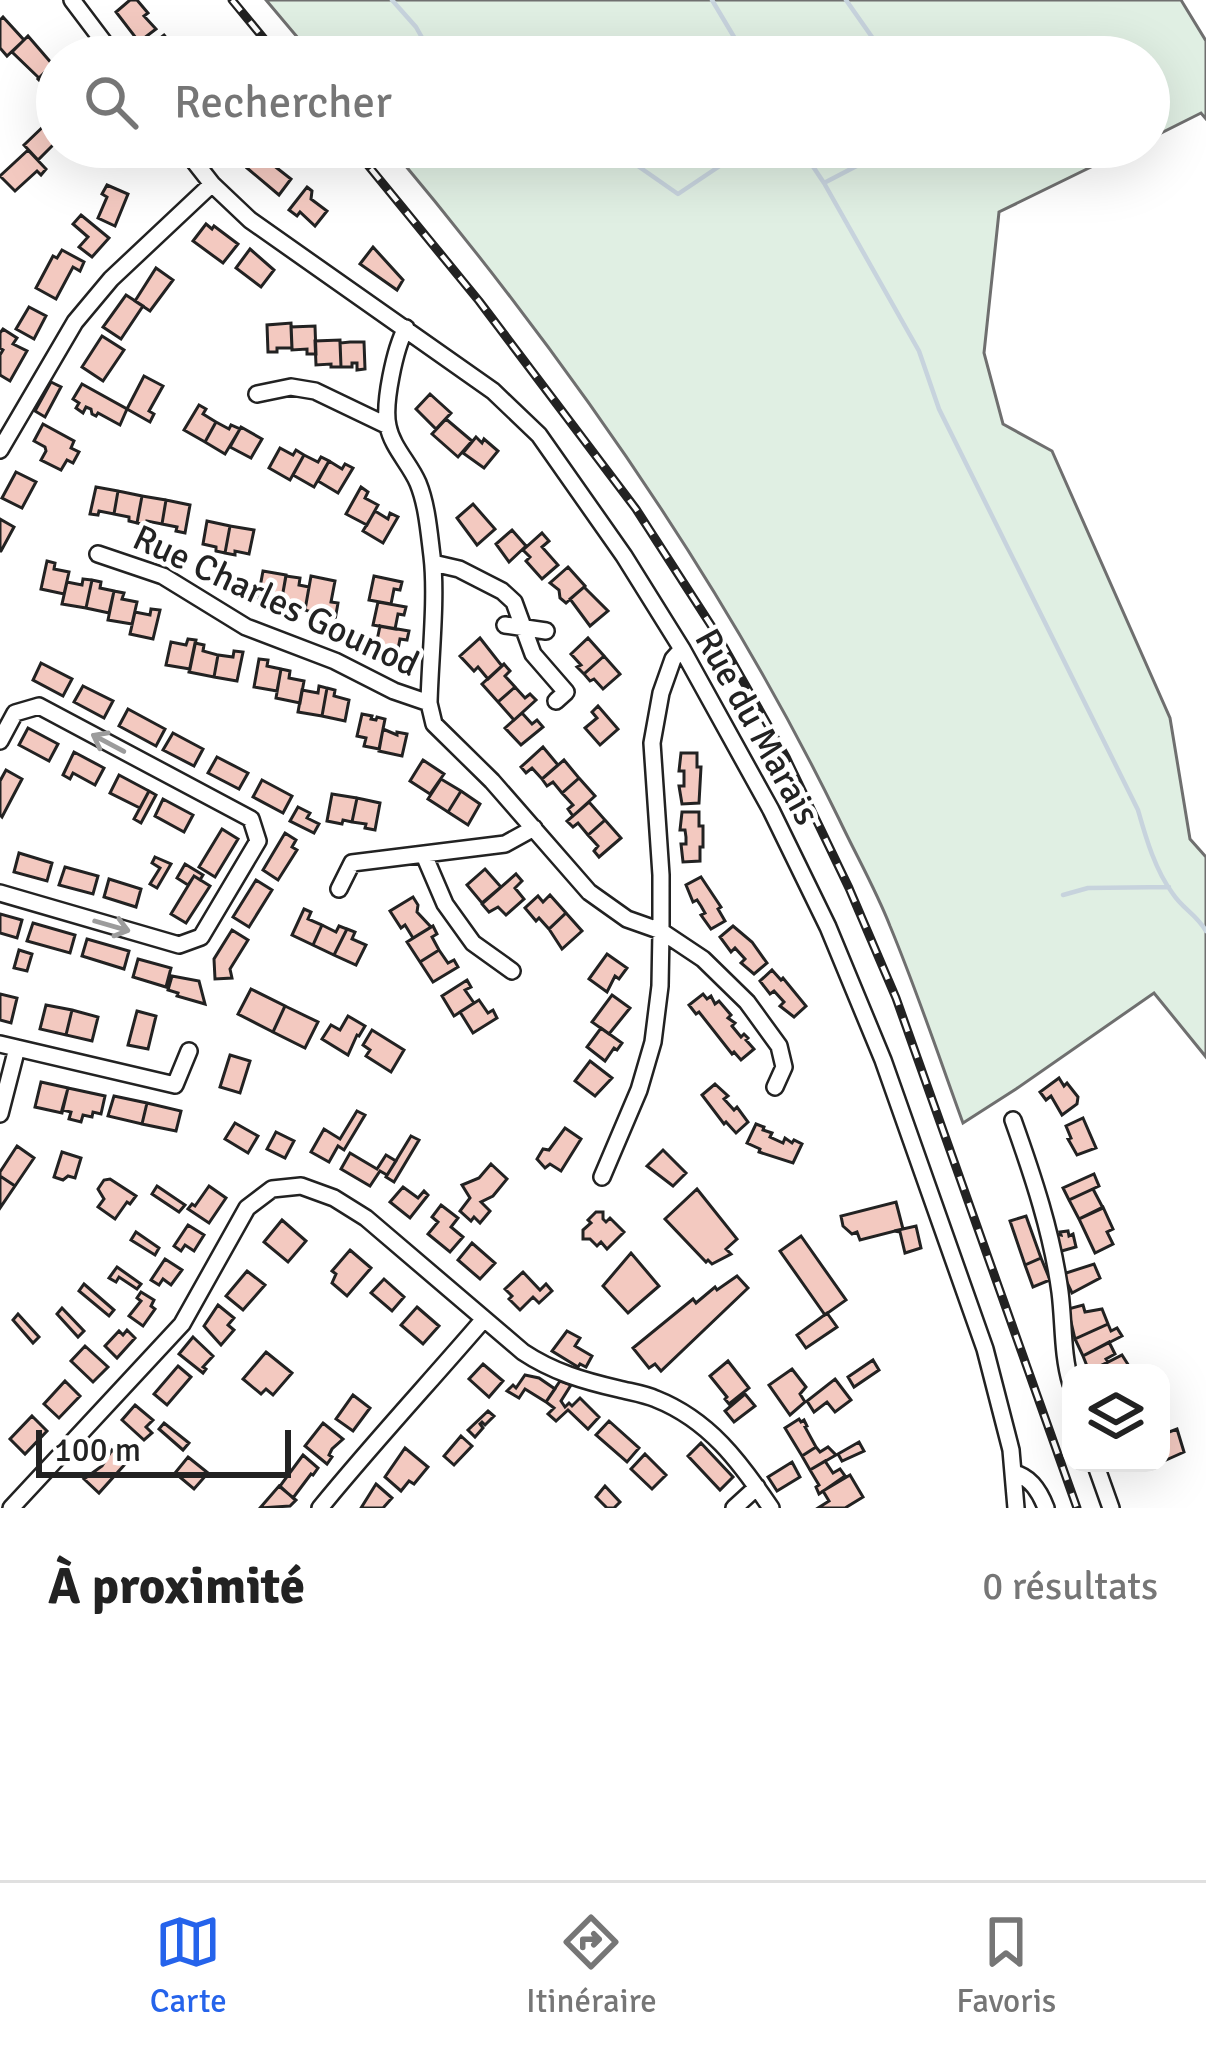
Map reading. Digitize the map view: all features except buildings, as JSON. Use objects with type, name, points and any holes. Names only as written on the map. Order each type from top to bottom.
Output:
[{"type":"street","points":[[72,0],[99,36]]},
{"type":"street","name":"Rue du Marais","points":[[199,168],[250,220],[493,391],[539,436],[625,556],[682,649],[781,830],[828,927],[883,1060],[985,1348],[1011,1450],[1016,1508]]},
{"type":"street","points":[[0,448],[75,322],[111,279],[212,184]]},
{"type":"street","points":[[406,328],[391,369],[388,426],[424,503],[433,563],[429,703],[434,724],[492,781],[589,892],[627,919],[661,931],[703,959],[747,1002],[778,1046],[784,1067],[775,1087]]},
{"type":"street","points":[[257,394],[291,387],[315,391],[388,426]]},
{"type":"street","name":"Rue Charles Gounod","points":[[98,554],[163,576],[246,627],[429,703]]},
{"type":"street","points":[[433,563],[459,568],[514,602],[533,654],[566,692],[556,701]]},
{"type":"street","points":[[505,625],[546,631]]},
{"type":"street","points":[[602,1177],[640,1090],[652,1042],[660,986],[661,875],[652,743],[661,693],[673,659],[682,649]]},
{"type":"street","points":[[0,741],[15,713],[39,706],[251,819],[258,842],[201,937],[179,945],[0,893]]},
{"type":"street","points":[[339,890],[352,863],[505,844],[534,829]]},
{"type":"street","points":[[424,855],[445,904],[473,943],[512,971]]},
{"type":"street","points":[[0,1114],[8,1046],[175,1085],[189,1051]]},
{"type":"street","points":[[1013,1120],[1048,1228],[1060,1290],[1066,1364]]},
{"type":"street","points":[[11,1508],[182,1324],[247,1208],[272,1189],[301,1186],[334,1198],[391,1238],[545,1367],[653,1397],[693,1417],[732,1453],[771,1508]]},
{"type":"street","points":[[320,1508],[484,1319]]},
{"type":"street","points":[[1098,1472],[1111,1508]]},
{"type":"street","points":[[1014,1473],[1036,1488],[1046,1508]]},
{"type":"street","points":[[734,1508],[757,1487]]},
{"type":"green space","points":[[266,0],[1181,0],[1206,41],[1206,119],[1201,113],[1170,128],[1170,36],[296,36]]},
{"type":"green space","points":[[407,168],[1089,168],[999,212],[984,353],[1003,424],[1052,451],[1170,718],[1190,839],[1206,857],[1206,1057],[1154,993],[963,1123],[879,899],[793,729],[691,554],[635,470]]},
{"type":"waterway","points":[[392,0],[421,36]]},
{"type":"waterway","points":[[712,0],[733,36]]},
{"type":"waterway","points":[[846,0],[871,36]]},
{"type":"waterway","points":[[641,168],[678,194],[717,168]]},
{"type":"waterway","points":[[814,168],[919,351],[939,409],[1138,810],[1161,875],[1206,931]]},
{"type":"waterway","points":[[824,183],[853,168]]},
{"type":"waterway","points":[[1063,895],[1088,888],[1169,887]]},
{"type":"railway","points":[[232,0],[262,36]]},
{"type":"railway","points":[[370,168],[479,301],[636,509],[716,633],[786,757],[896,998],[1077,1508]]}]
